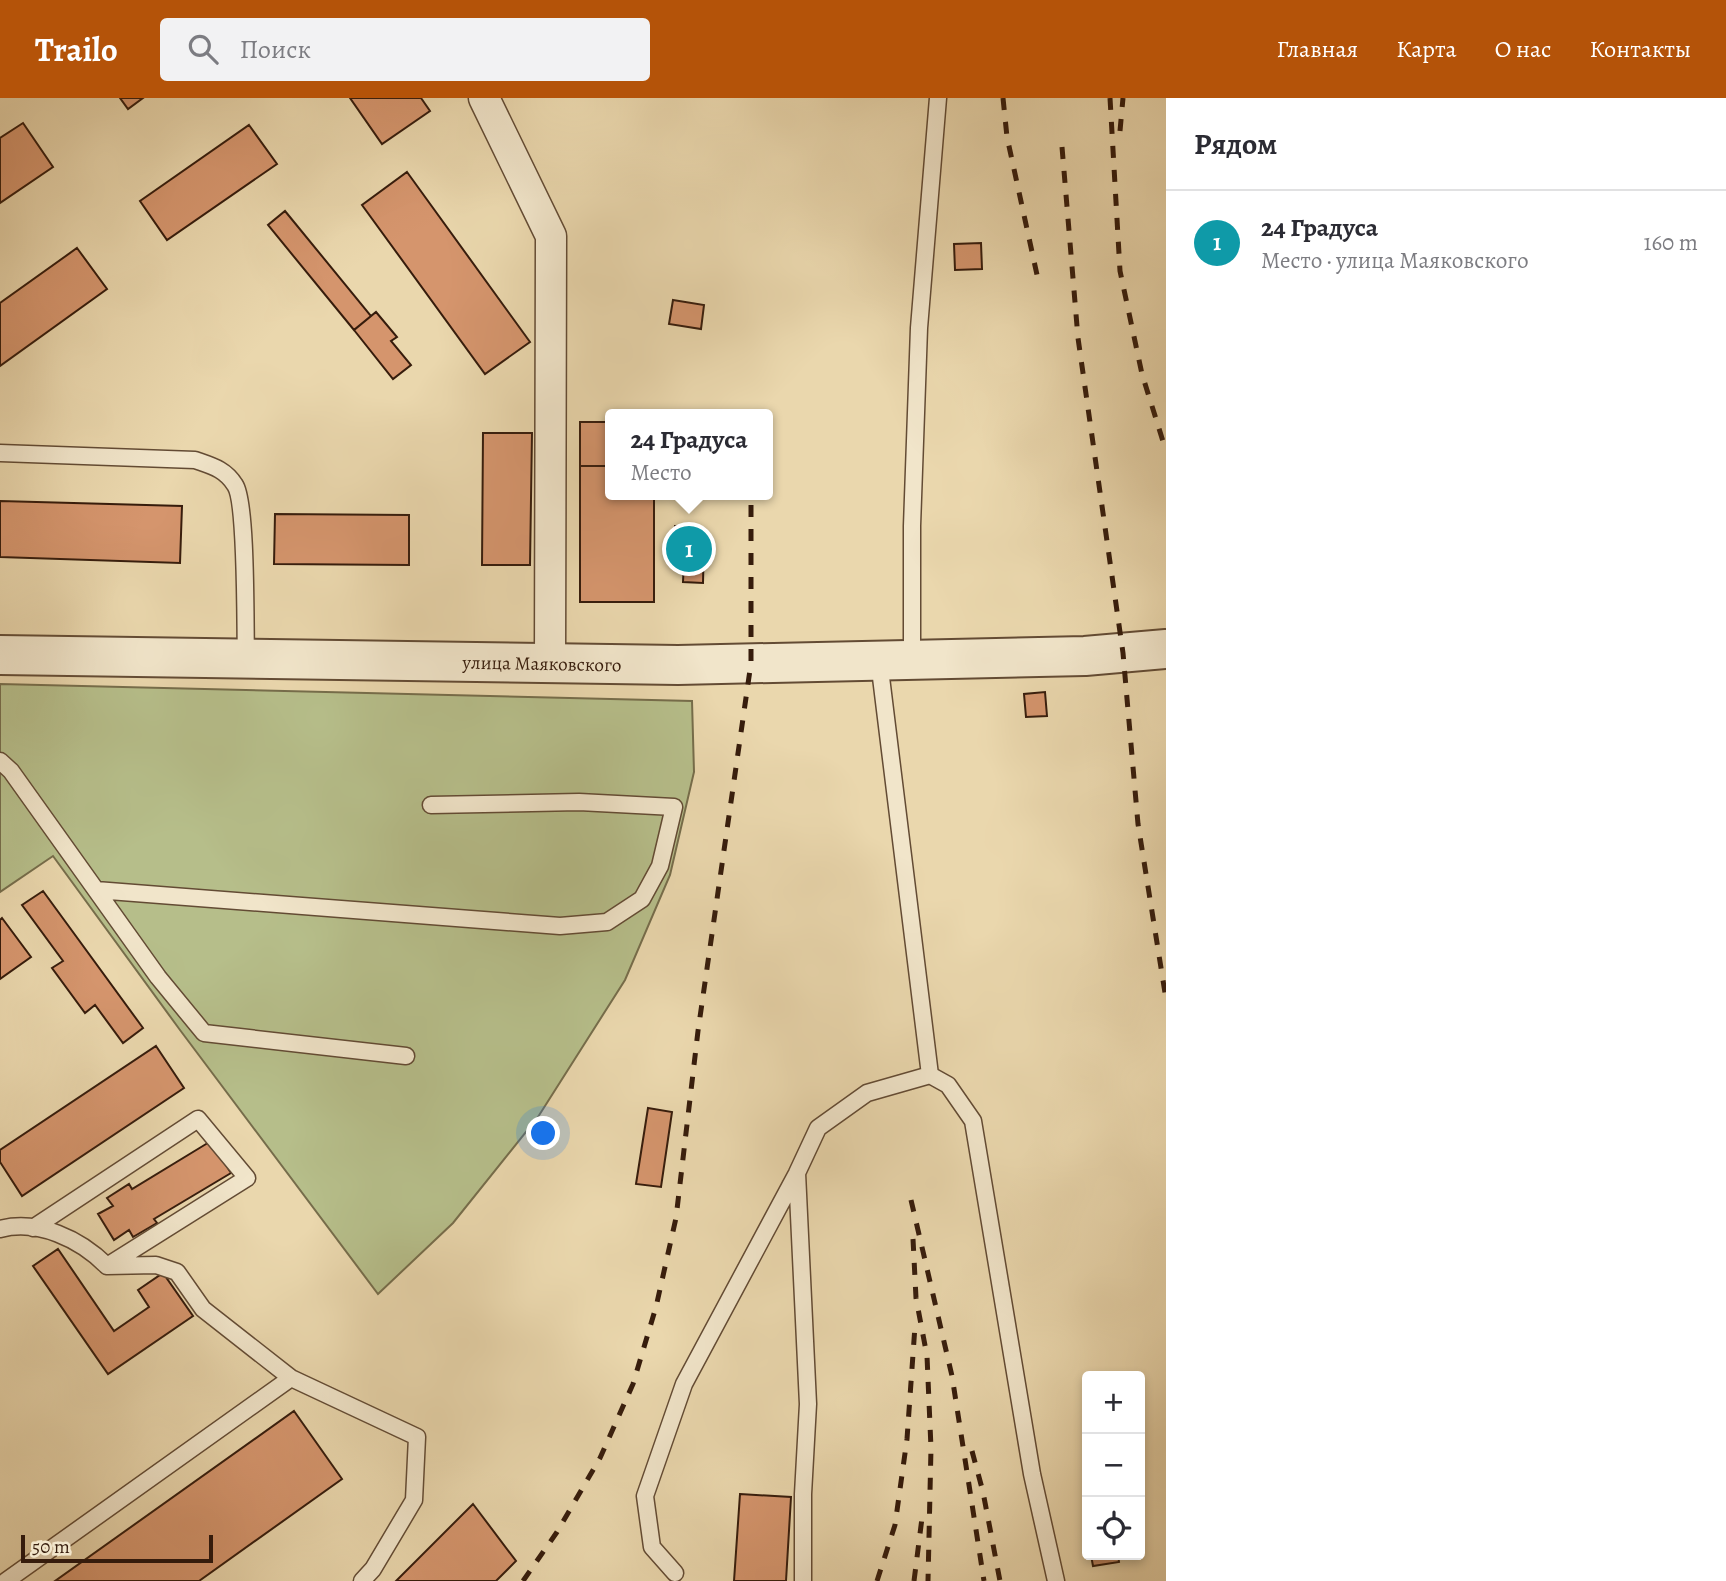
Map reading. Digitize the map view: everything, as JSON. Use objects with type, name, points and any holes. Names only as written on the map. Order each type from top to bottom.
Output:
[{"type":"street","points":[[484,98],[551,236],[550,665]]},
{"type":"street","name":"улица Маяковского","points":[[0,655],[678,665],[1085,656],[1166,649]]},
{"type":"lane","points":[[930,1074],[895,661],[912,526],[919,328],[938,98]]},
{"type":"lane","points":[[0,453],[195,460],[222,469],[237,488],[241,513],[246,658]]},
{"type":"lane","points":[[0,761],[11,771],[158,977],[204,1033],[405,1056]]},
{"type":"lane","points":[[96,891],[561,926],[607,922],[642,898],[660,866],[674,807],[579,803],[431,805]]},
{"type":"lane","points":[[675,1573],[652,1547],[645,1496],[684,1384],[797,1173],[818,1128],[867,1093],[930,1074],[948,1085],[973,1121],[1032,1474],[1056,1581]]},
{"type":"lane","points":[[33,1228],[198,1119],[247,1178],[107,1266]]},
{"type":"lane","points":[[797,1173],[808,1404],[803,1494],[803,1581]]},
{"type":"lane","points":[[0,1229],[14,1226],[33,1228],[78,1242],[107,1266],[156,1265],[177,1272],[203,1310],[291,1378],[417,1437],[414,1500],[373,1569],[362,1581]]},
{"type":"lane","points":[[6,1581],[291,1378]]},
{"type":"green space","points":[[0,684],[692,701],[694,772],[670,875],[625,980],[538,1117],[453,1223],[378,1294],[53,856],[0,892]]},
{"type":"building","points":[[120,98],[143,98],[128,109]]},
{"type":"building","points":[[350,98],[421,98],[430,111],[382,144]]},
{"type":"building","points":[[23,123],[53,167],[0,203],[0,138]]},
{"type":"building","points":[[249,125],[277,164],[167,240],[140,201]]},
{"type":"building","points":[[407,172],[530,342],[485,374],[362,205]]},
{"type":"building","points":[[285,211],[371,316],[354,330],[268,225]]},
{"type":"building","points":[[981,243],[982,269],[955,270],[954,244]]},
{"type":"building","points":[[77,248],[107,289],[0,366],[0,303]]},
{"type":"building","points":[[673,300],[704,305],[701,329],[669,324]]},
{"type":"building","points":[[376,312],[397,337],[391,341],[411,365],[393,379],[354,330]]},
{"type":"building","points":[[580,422],[605,422],[605,466],[580,466]]},
{"type":"building","points":[[483,433],[532,433],[530,565],[482,565]]},
{"type":"building","points":[[580,466],[605,466],[605,500],[654,500],[654,602],[580,602]]},
{"type":"building","points":[[0,501],[182,506],[180,563],[0,557]]},
{"type":"building","points":[[275,514],[409,515],[409,565],[274,564]]},
{"type":"building","points":[[675,526],[693,526],[693,537],[704,538],[703,583],[683,582],[684,560],[674,560]]},
{"type":"building","points":[[1045,692],[1047,716],[1026,717],[1024,694]]},
{"type":"building","points":[[43,891],[143,1028],[123,1043],[95,1005],[85,1013],[52,968],[63,961],[22,905]]},
{"type":"building","points":[[2,918],[31,957],[0,979],[0,920]]},
{"type":"building","points":[[156,1046],[184,1088],[22,1196],[0,1162],[0,1150]]},
{"type":"building","points":[[648,1108],[672,1112],[661,1187],[636,1184]]},
{"type":"building","points":[[211,1141],[231,1173],[154,1219],[157,1223],[133,1237],[129,1230],[114,1240],[98,1214],[113,1206],[107,1198],[129,1184],[132,1189]]},
{"type":"building","points":[[58,1249],[114,1331],[149,1307],[138,1290],[163,1273],[193,1316],[108,1374],[33,1266]]},
{"type":"building","points":[[294,1411],[342,1479],[199,1581],[55,1581]]},
{"type":"building","points":[[740,1494],[791,1497],[786,1581],[734,1581]]},
{"type":"building","points":[[473,1504],[516,1561],[496,1581],[396,1581]]},
{"type":"building","points":[[1092,1560],[1119,1560],[1119,1562],[1093,1566]]},
{"type":"railway","points":[[1003,98],[1007,137],[1039,284]]},
{"type":"railway","points":[[1110,98],[1120,271],[1142,374],[1166,451]]},
{"type":"railway","points":[[1120,131],[1123,98]]},
{"type":"railway","points":[[1062,147],[1078,338],[1123,653],[1138,824],[1166,999]]},
{"type":"railway","points":[[523,1581],[557,1532],[600,1458],[633,1384],[656,1307],[676,1218],[698,1031],[751,663],[751,500]]},
{"type":"railway","points":[[911,1200],[952,1376],[984,1581]]},
{"type":"railway","points":[[913,1239],[916,1298],[927,1356],[931,1448],[928,1581]]},
{"type":"railway","points":[[877,1581],[895,1525],[907,1439],[915,1326]]},
{"type":"railway","points":[[972,1451],[983,1492],[1000,1581]]},
{"type":"railway","points":[[914,1581],[922,1518]]},
{"type":"place","name":"24 Градуса","points":[[689,549]]}]
